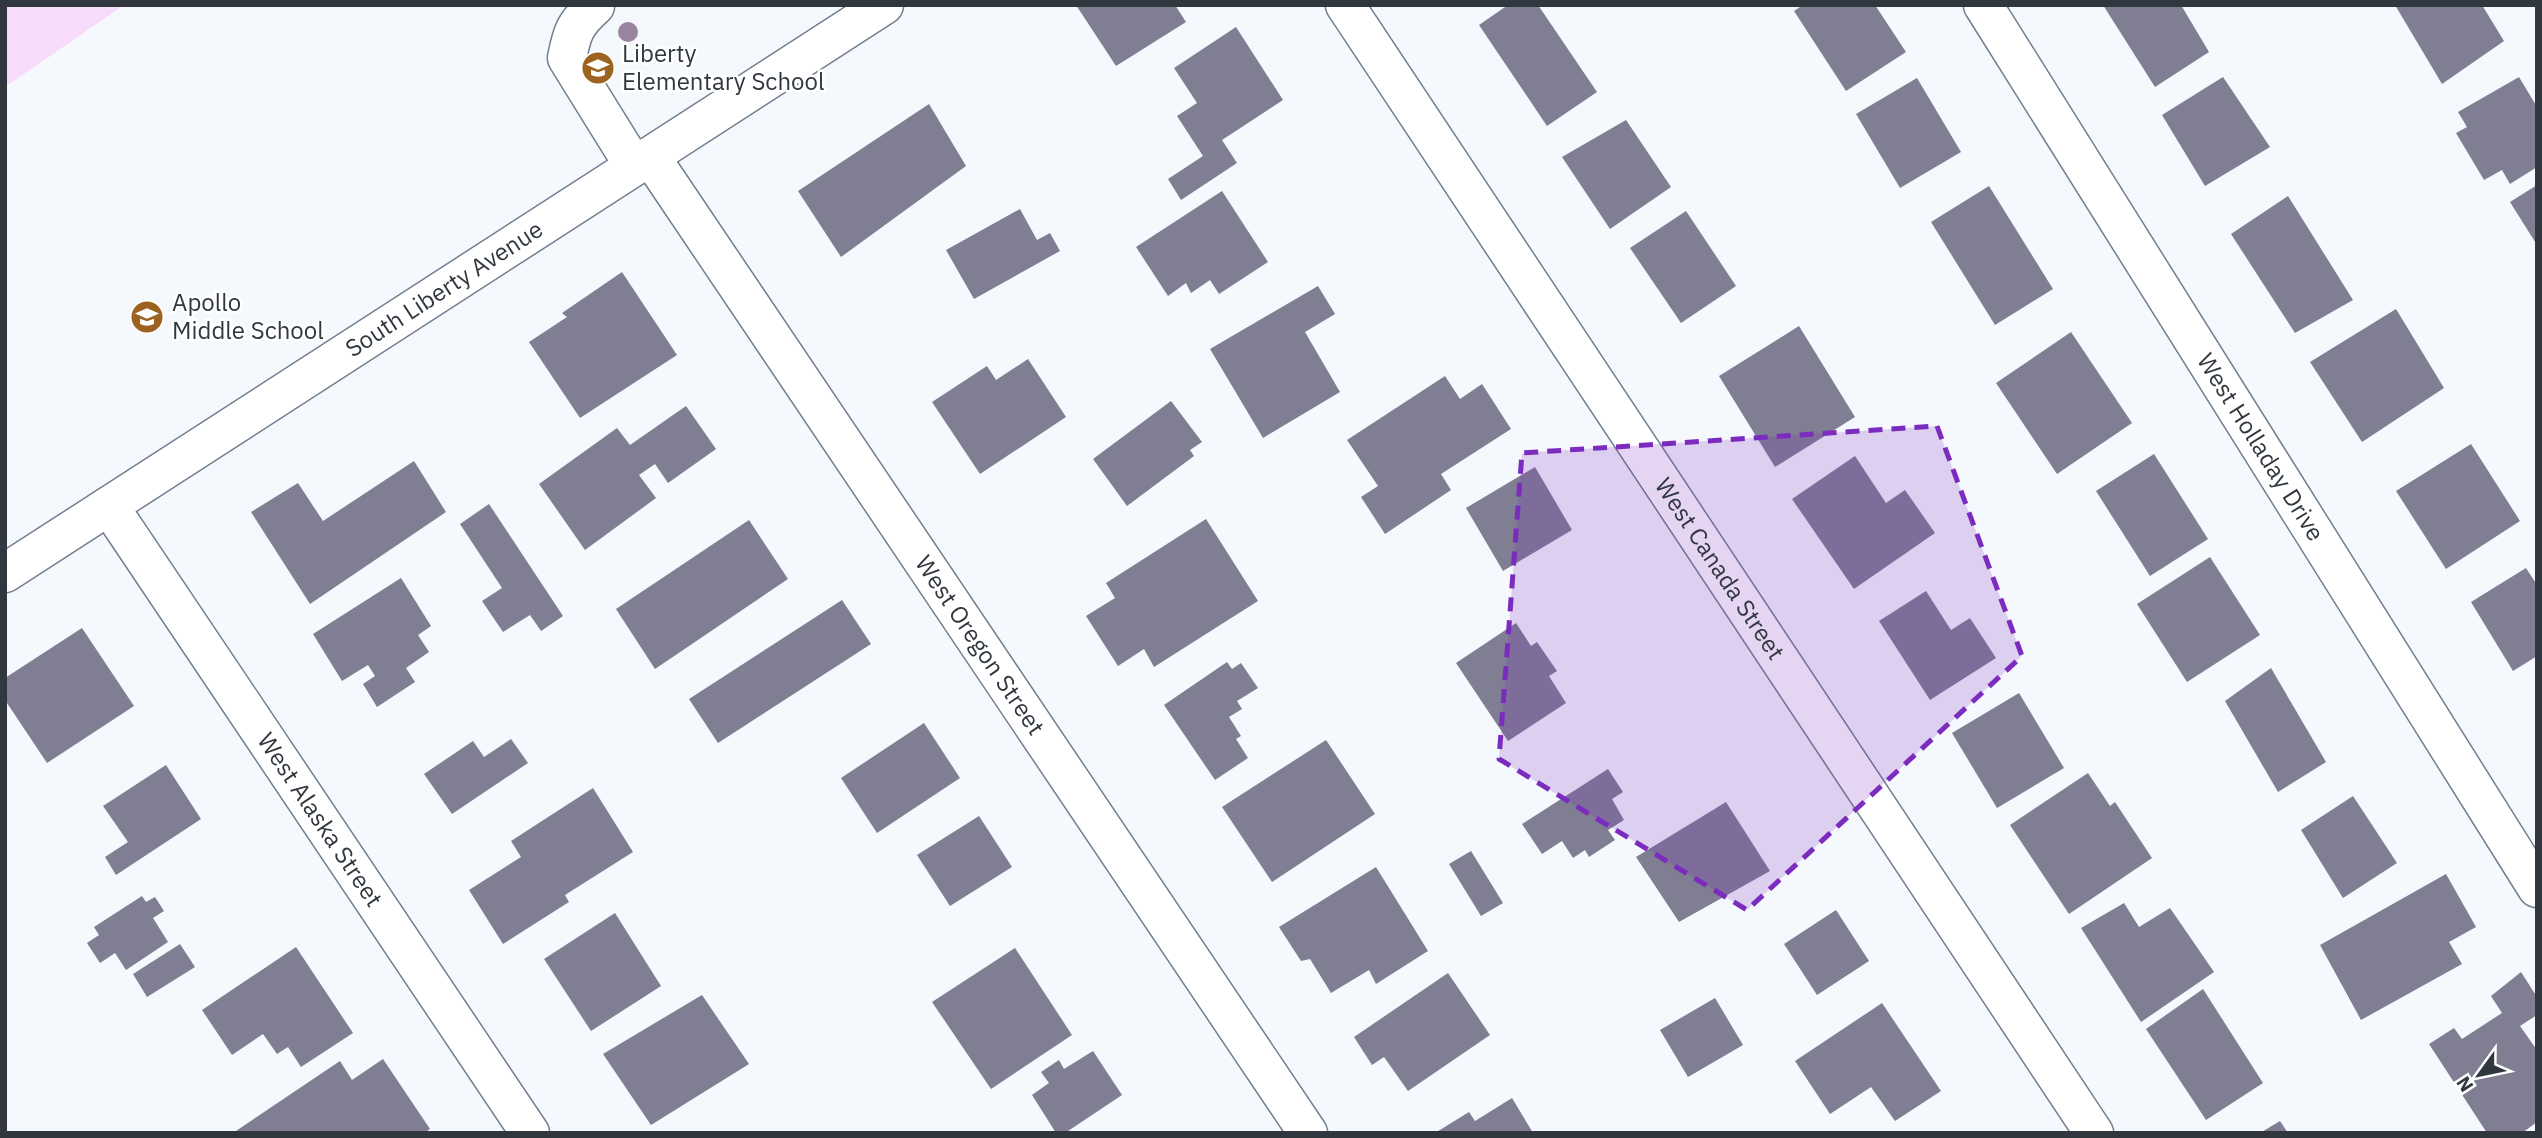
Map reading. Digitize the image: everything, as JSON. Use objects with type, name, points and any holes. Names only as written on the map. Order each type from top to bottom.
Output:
[{"type":"street","name":"South Liberty Avenue","points":[[5,573],[884,5]]},
{"type":"street","name":"West Canada Street","points":[[1345,5],[2094,1133]]},
{"type":"street","name":"West Holladay Drive","points":[[1983,5],[2537,888]]},
{"type":"street","name":"West Oregon Street","points":[[595,6],[580,19],[572,31],[567,58],[642,161],[1308,1133]]},
{"type":"street","name":"West Alaska Street","points":[[109,506],[530,1133]]},
{"type":"highlighted area","points":[[1937,426],[2022,656],[1747,910],[1499,759],[1522,453]]},
{"type":"shaded area","points":[[5,5],[124,5],[5,87]]},
{"type":"building","points":[[1076,5],[1175,5],[1186,22],[1116,66]]},
{"type":"building","points":[[1508,5],[1538,5],[1597,92],[1547,126],[1479,25]]},
{"type":"building","points":[[1803,5],[1875,5],[1906,52],[1846,91],[1794,11]]},
{"type":"building","points":[[2103,5],[2181,5],[2209,52],[2155,87]]},
{"type":"building","points":[[2395,5],[2482,5],[2504,41],[2442,84]]},
{"type":"building","points":[[1236,27],[1283,100],[1222,140],[1237,163],[1181,200],[1168,179],[1203,156],[1177,116],[1197,103],[1174,68]]},
{"type":"building","points":[[2223,77],[2270,147],[2205,186],[2162,115]]},
{"type":"building","points":[[2519,77],[2537,107],[2537,167],[2510,184],[2502,170],[2484,180],[2456,133],[2467,127],[2458,112]]},
{"type":"building","points":[[1917,78],[1961,152],[1900,188],[1856,114]]},
{"type":"building","points":[[929,104],[966,166],[841,257],[798,191]]},
{"type":"building","points":[[1626,120],[1671,187],[1610,229],[1562,157]]},
{"type":"building","points":[[2537,185],[2537,245],[2510,202]]},
{"type":"building","points":[[1989,186],[2053,289],[1995,325],[1931,222]]},
{"type":"building","points":[[1222,191],[1268,262],[1219,294],[1210,280],[1191,293],[1186,283],[1168,296],[1136,247]]},
{"type":"building","points":[[2288,196],[2353,300],[2295,333],[2231,234]]},
{"type":"building","points":[[1020,209],[1037,240],[1050,233],[1060,251],[974,299],[946,250]]},
{"type":"building","points":[[1686,211],[1736,286],[1681,323],[1630,248]]},
{"type":"building","points":[[622,272],[677,355],[580,418],[529,342],[567,317],[562,313]]},
{"type":"building","points":[[1318,286],[1335,314],[1305,332],[1340,392],[1263,438],[1210,349]]},
{"type":"building","points":[[2396,309],[2444,388],[2362,442],[2310,362]]},
{"type":"building","points":[[1799,326],[1855,417],[1775,467],[1719,376]]},
{"type":"building","points":[[2071,332],[2132,423],[2057,474],[1996,383]]},
{"type":"building","points":[[1028,359],[1066,417],[980,474],[932,402],[987,366],[996,380]]},
{"type":"building","points":[[1445,376],[1460,399],[1482,384],[1511,429],[1441,474],[1451,490],[1385,534],[1361,497],[1378,486],[1347,440]]},
{"type":"building","points":[[1171,401],[1202,442],[1190,450],[1194,456],[1127,506],[1093,459]]},
{"type":"building","points":[[686,406],[716,449],[668,483],[655,464],[639,475],[656,498],[585,550],[539,484],[617,428],[630,445]]},
{"type":"building","points":[[2471,444],[2520,521],[2446,569],[2396,491]]},
{"type":"building","points":[[2154,454],[2208,539],[2150,576],[2096,491]]},
{"type":"building","points":[[1855,456],[1886,503],[1905,490],[1935,533],[1854,589],[1792,499]]},
{"type":"building","points":[[414,461],[446,512],[310,604],[251,512],[298,483],[323,521]]},
{"type":"building","points":[[1535,467],[1572,530],[1503,571],[1466,508]]},
{"type":"building","points":[[489,504],[563,616],[541,631],[530,615],[503,632],[482,601],[502,588],[460,524]]},
{"type":"building","points":[[1206,519],[1258,601],[1154,667],[1144,649],[1118,666],[1086,616],[1115,598],[1106,583]]},
{"type":"building","points":[[749,520],[788,579],[655,669],[616,609]]},
{"type":"building","points":[[2210,557],[2260,635],[2187,682],[2137,604]]},
{"type":"building","points":[[2526,568],[2537,585],[2537,656],[2513,671],[2471,602]]},
{"type":"building","points":[[401,578],[431,626],[418,635],[429,652],[406,668],[415,682],[377,707],[363,684],[375,676],[368,665],[342,681],[313,634]]},
{"type":"building","points":[[1926,591],[1951,630],[1970,618],[1996,658],[1930,700],[1879,621]]},
{"type":"building","points":[[842,600],[871,644],[718,743],[689,699]]},
{"type":"building","points":[[1516,623],[1531,646],[1537,642],[1557,671],[1549,676],[1566,703],[1508,741],[1456,663]]},
{"type":"building","points":[[82,628],[134,706],[47,763],[5,700],[5,678]]},
{"type":"building","points":[[1227,662],[1232,669],[1241,663],[1258,688],[1237,701],[1242,709],[1229,717],[1241,736],[1236,739],[1248,758],[1215,780],[1164,705]]},
{"type":"building","points":[[2271,668],[2326,762],[2278,792],[2225,701]]},
{"type":"building","points":[[2019,693],[2064,768],[1997,808],[1952,733]]},
{"type":"building","points":[[924,723],[960,778],[877,833],[841,778]]},
{"type":"building","points":[[511,739],[528,763],[452,814],[424,774],[473,741],[484,757]]},
{"type":"building","points":[[1326,740],[1375,814],[1272,882],[1222,807]]},
{"type":"building","points":[[166,765],[201,819],[116,875],[105,857],[128,842],[103,806]]},
{"type":"building","points":[[1608,769],[1623,792],[1612,799],[1624,820],[1608,830],[1615,840],[1589,857],[1585,850],[1573,858],[1562,841],[1542,854],[1522,824]]},
{"type":"building","points":[[2088,773],[2110,806],[2115,802],[2152,858],[2069,914],[2010,825]]},
{"type":"building","points":[[593,788],[633,852],[565,895],[569,902],[503,944],[469,890],[521,857],[511,841]]},
{"type":"building","points":[[2353,796],[2397,863],[2343,898],[2301,830]]},
{"type":"building","points":[[1726,802],[1770,871],[1679,922],[1636,857]]},
{"type":"building","points":[[979,816],[1012,867],[950,906],[917,855]]},
{"type":"building","points":[[1471,851],[1503,903],[1481,916],[1449,864]]},
{"type":"building","points":[[1376,867],[1428,951],[1376,984],[1369,970],[1331,993],[1310,959],[1301,961],[1279,927]]},
{"type":"building","points":[[2446,874],[2476,927],[2449,942],[2462,964],[2361,1020],[2320,945]]},
{"type":"building","points":[[142,896],[146,902],[155,897],[164,911],[153,918],[168,942],[126,970],[115,953],[100,963],[87,943],[99,935],[94,927]]},
{"type":"building","points":[[2124,903],[2139,927],[2170,908],[2214,972],[2141,1022],[2081,928]]},
{"type":"building","points":[[1836,910],[1869,961],[1817,995],[1784,944]]},
{"type":"building","points":[[615,913],[661,986],[591,1031],[544,959]]},
{"type":"building","points":[[180,944],[195,967],[147,997],[133,974]]},
{"type":"building","points":[[296,947],[353,1033],[301,1067],[288,1047],[277,1054],[263,1034],[232,1055],[202,1010]]},
{"type":"building","points":[[1015,948],[1072,1035],[991,1089],[932,1002]]},
{"type":"building","points":[[2521,972],[2537,997],[2537,1015],[2520,1026],[2537,1050],[2537,1122],[2522,1133],[2487,1133],[2429,1044],[2454,1028],[2462,1039],[2502,1013],[2491,996]]},
{"type":"building","points":[[1448,973],[1490,1035],[1408,1091],[1384,1057],[1372,1065],[1354,1037]]},
{"type":"building","points":[[2203,989],[2263,1083],[2206,1120],[2146,1029]]},
{"type":"building","points":[[702,995],[749,1064],[651,1125],[603,1054]]},
{"type":"building","points":[[1715,998],[1743,1045],[1688,1077],[1660,1030]]},
{"type":"building","points":[[1882,1003],[1941,1091],[1895,1121],[1871,1087],[1830,1114],[1795,1061]]},
{"type":"building","points":[[1093,1051],[1122,1095],[1065,1133],[1056,1133],[1032,1095],[1049,1083],[1041,1072],[1059,1060],[1064,1069]]},
{"type":"building","points":[[383,1059],[430,1129],[424,1133],[233,1133],[340,1061],[352,1080]]},
{"type":"building","points":[[1512,1098],[1533,1133],[1435,1133],[1469,1112],[1475,1121]]},
{"type":"building","points":[[2280,1121],[2288,1133],[2260,1133]]},
{"type":"place","name":"Liberty Elementary School","points":[[598,68]]},
{"type":"place","name":"Apollo Middle School","points":[[147,317]]}]
